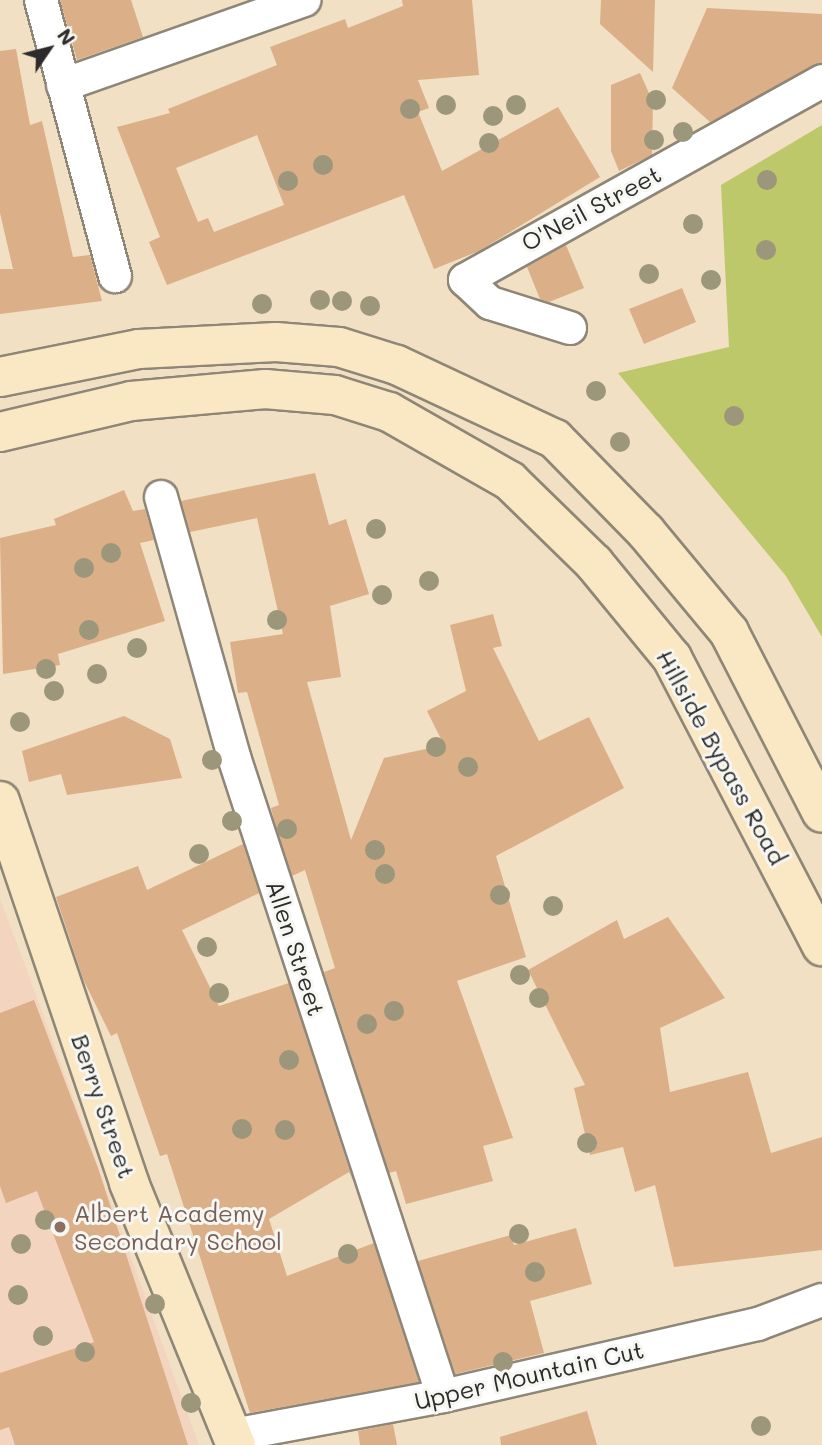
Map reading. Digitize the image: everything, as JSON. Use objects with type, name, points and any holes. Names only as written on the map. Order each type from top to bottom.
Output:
[{"type":"main road","points":[[0,377],[139,349],[276,342],[339,347],[397,365],[555,439],[646,532],[729,632],[822,813]]},
{"type":"main road","name":"Hillside Bypass Road","points":[[0,432],[131,401],[265,389],[335,395],[389,412],[510,481],[594,563],[672,658],[822,946]]},
{"type":"main road","name":"Berry Street","points":[[0,801],[129,1183],[235,1440]]},
{"type":"street","points":[[41,0],[115,276]]},
{"type":"street","points":[[63,85],[304,0]]},
{"type":"street","name":"O'Neil Street","points":[[570,328],[490,303],[465,280],[822,81]]},
{"type":"street","name":"Allen Street","points":[[161,497],[234,757],[443,1396]]},
{"type":"street","name":"Upper Mountain Cut","points":[[235,1440],[758,1324],[822,1300]]},
{"type":"shaded area","name":"Albert Academy Secondary School","points":[[0,899],[25,965],[199,1445],[0,1445]]},
{"type":"green space","points":[[822,125],[822,637],[786,576],[618,373],[729,347],[721,185]]},
{"type":"building","points":[[60,0],[131,0],[143,37],[77,60]]},
{"type":"building","points":[[402,0],[472,0],[479,75],[418,80],[429,108],[418,112],[442,171],[558,107],[600,177],[479,251],[434,269],[404,195],[167,285],[149,242],[160,237],[117,127],[170,113],[168,109],[277,65],[270,47],[345,19],[348,28],[403,6]],"holes":[[[257,135],[284,205],[214,232],[208,218],[198,222],[176,168]]]},
{"type":"building","points":[[601,0],[655,0],[653,72],[600,24]]},
{"type":"building","points":[[707,8],[822,14],[822,63],[710,122],[672,88]]},
{"type":"building","points":[[16,49],[30,125],[42,121],[73,257],[90,255],[102,301],[0,314],[0,269],[13,269],[0,213],[0,51]]},
{"type":"building","points":[[640,73],[653,102],[652,155],[619,171],[611,151],[611,85]]},
{"type":"building","points":[[566,245],[584,288],[549,302],[540,299],[527,267]]},
{"type":"building","points":[[682,288],[696,322],[644,344],[629,309]]},
{"type":"building","points":[[315,473],[329,525],[346,519],[369,594],[330,606],[341,677],[307,682],[351,840],[384,758],[444,745],[427,711],[466,691],[450,625],[493,614],[502,646],[493,648],[539,741],[589,717],[624,788],[496,856],[526,957],[457,981],[513,1138],[483,1146],[493,1181],[406,1204],[396,1171],[389,1173],[324,972],[335,968],[305,870],[292,876],[276,828],[271,808],[279,805],[247,692],[238,693],[230,642],[283,634],[257,518],[190,532],[181,501]]},
{"type":"building","points":[[124,490],[133,511],[145,509],[154,540],[140,543],[165,621],[58,654],[60,665],[3,674],[0,538],[56,525],[54,519]]},
{"type":"building","points":[[124,716],[170,739],[182,778],[67,795],[61,774],[29,782],[22,751]]},
{"type":"building","points":[[243,844],[259,893],[182,930],[219,1006],[289,983],[353,1181],[349,1172],[269,1219],[287,1276],[374,1243],[419,1382],[250,1413],[167,1154],[160,1156],[117,1033],[111,1036],[83,979],[56,897],[138,866],[147,890]]},
{"type":"building","points":[[668,917],[725,998],[660,1028],[670,1092],[748,1072],[771,1153],[822,1137],[822,1250],[674,1267],[655,1185],[635,1192],[623,1147],[590,1155],[574,1088],[585,1085],[528,970],[617,920],[624,939]]},
{"type":"building","name":"Albert Academy Secondary School","points":[[34,1000],[98,1168],[188,1445],[15,1445],[9,1427],[0,1430],[0,1373],[94,1342],[37,1191],[6,1203],[0,1186],[0,1013]]},
{"type":"building","points":[[576,1228],[592,1284],[530,1301],[544,1353],[455,1374],[418,1261],[511,1235],[514,1245]]},
{"type":"building","points":[[587,1411],[597,1445],[501,1445],[500,1437]]},
{"type":"building","points":[[393,1424],[397,1445],[360,1445],[358,1431]]},
{"type":"place","name":"Albert Academy Secondary School","points":[[60,1227]]}]
